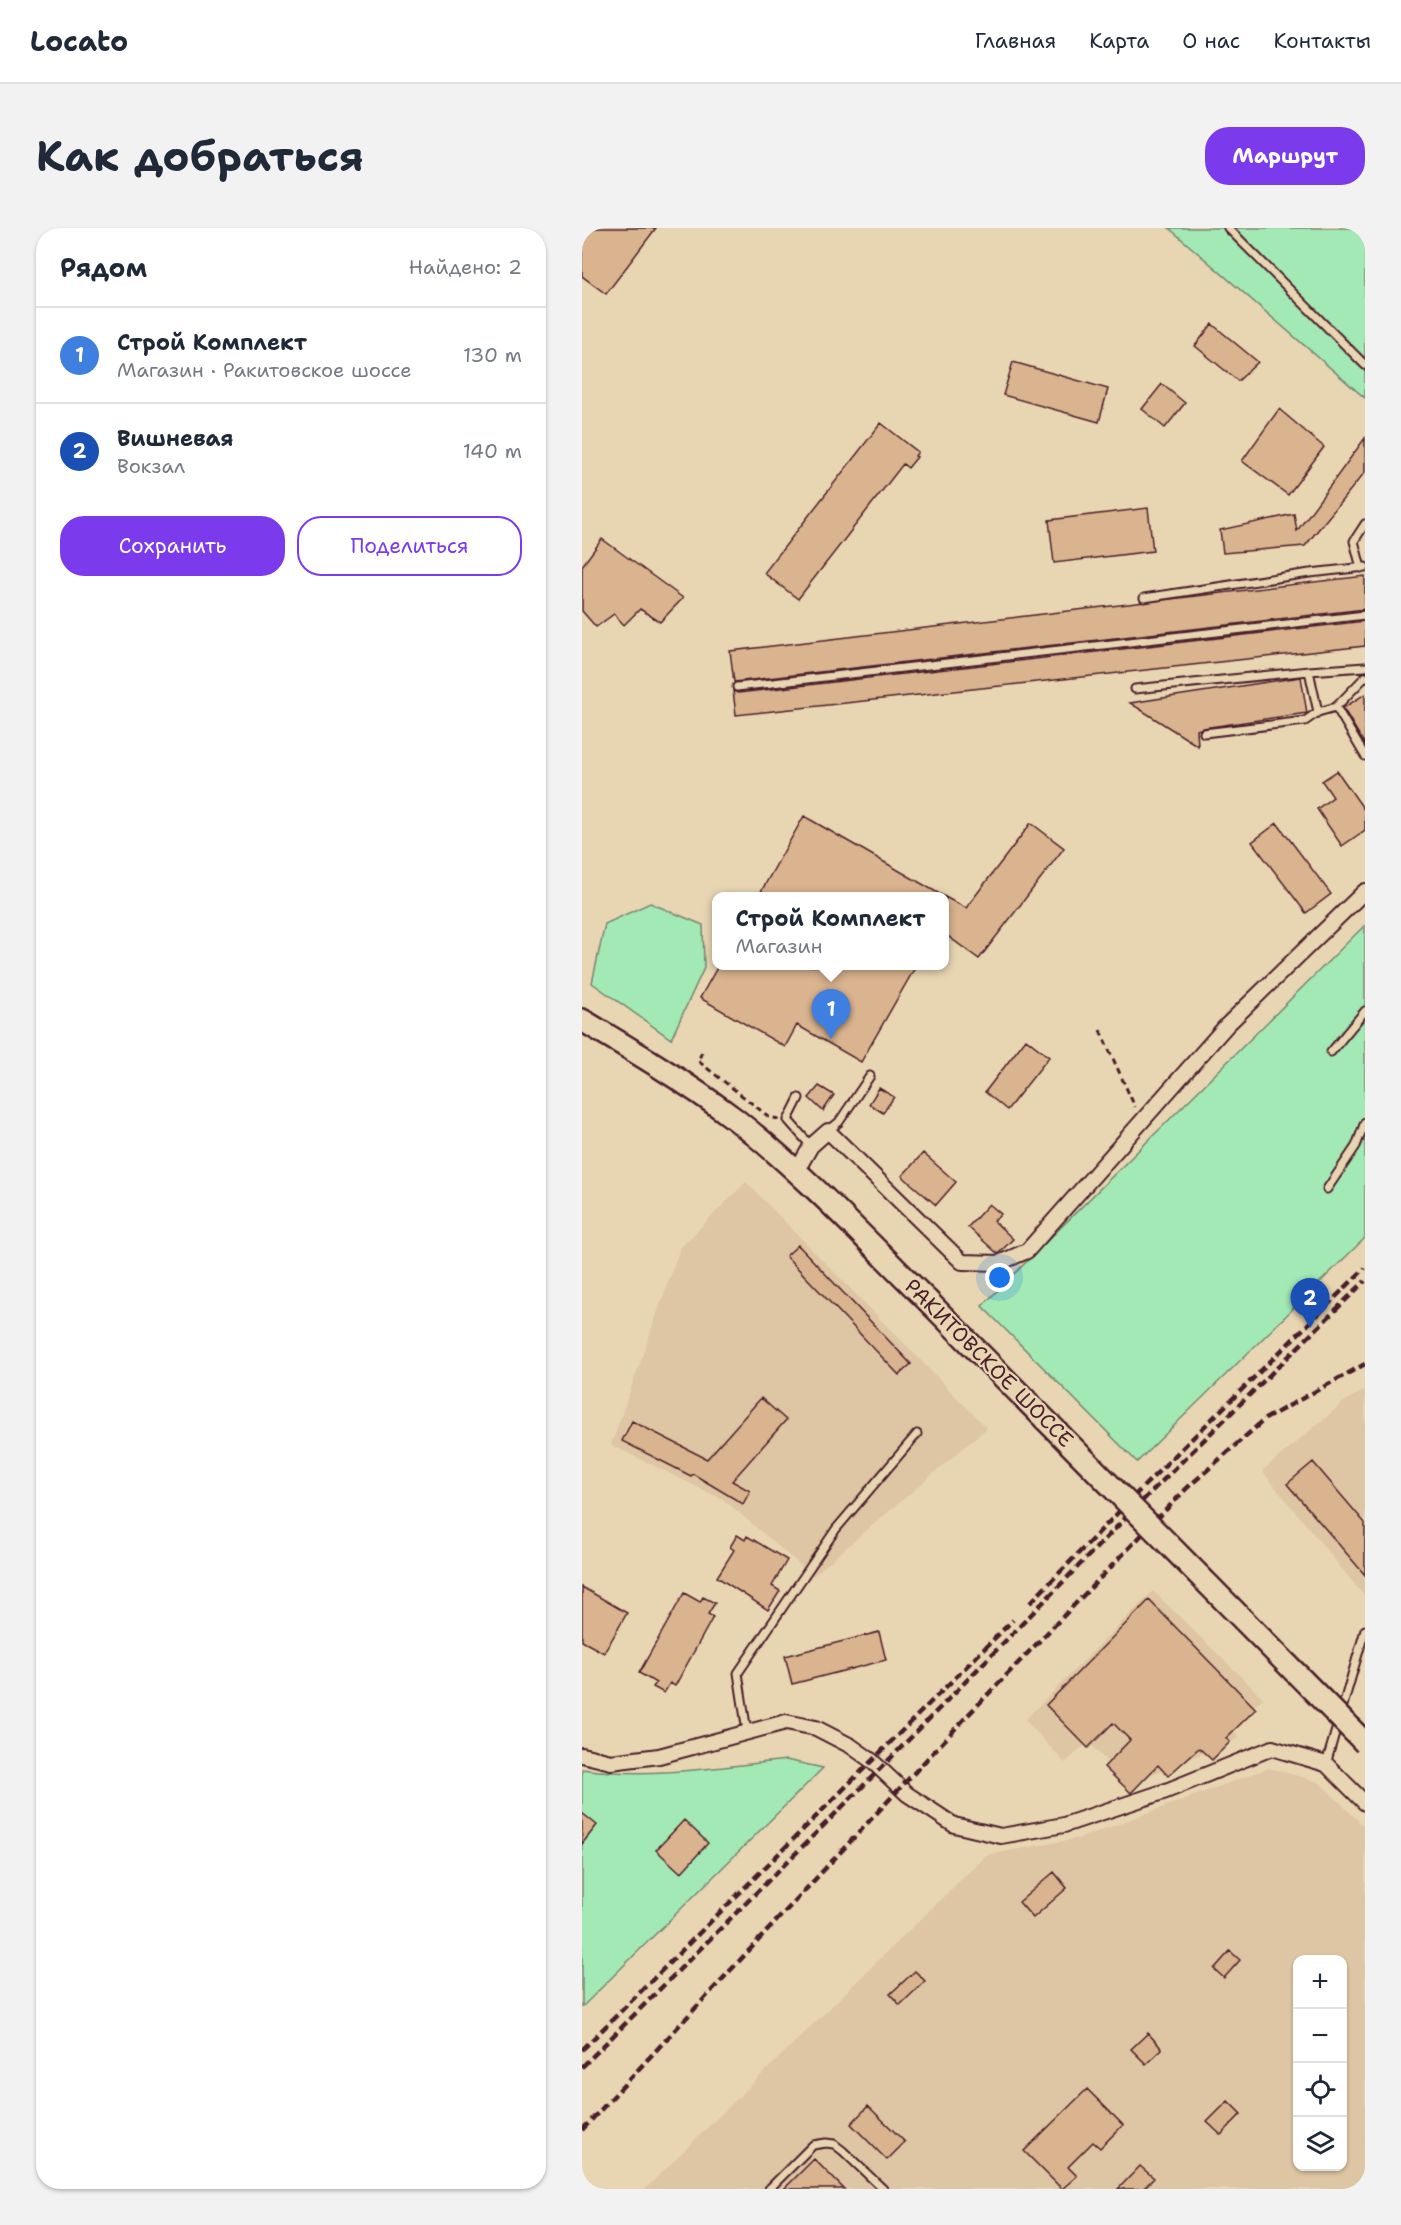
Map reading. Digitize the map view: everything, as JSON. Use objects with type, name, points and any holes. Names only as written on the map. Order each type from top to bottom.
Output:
[{"type":"main road","name":"РАКИТОВСКОЕ ШОССЕ","points":[[582,1020],[673,1074],[735,1120],[796,1172],[927,1300],[1365,1743]]},
{"type":"street","points":[[796,1172],[811,1146],[828,1131],[962,1262],[999,1263],[1027,1251],[1227,1025],[1365,891]]},
{"type":"street","points":[[582,1755],[611,1762],[659,1756],[786,1722],[816,1728],[858,1751],[907,1794],[954,1825],[1001,1836],[1074,1821],[1167,1791],[1272,1748],[1326,1764],[1365,1803]]},
{"type":"lane","points":[[1228,228],[1365,364]]},
{"type":"lane","points":[[1144,598],[1363,568],[1354,541],[1365,524]]},
{"type":"lane","points":[[737,687],[1365,615]]},
{"type":"lane","points":[[1135,688],[1365,667]]},
{"type":"lane","points":[[1309,671],[1318,712]]},
{"type":"lane","points":[[1204,733],[1305,721],[1318,712],[1336,707],[1365,677]]},
{"type":"lane","points":[[1336,707],[1365,756]]},
{"type":"lane","points":[[1331,1052],[1365,1011]]},
{"type":"lane","points":[[828,1131],[839,1122],[870,1076]]},
{"type":"lane","points":[[799,1098],[788,1120],[811,1146]]},
{"type":"lane","points":[[1327,1189],[1356,1146],[1365,1122]]},
{"type":"lane","points":[[747,1732],[738,1673],[836,1530],[917,1434]]},
{"type":"lane","points":[[1326,1764],[1365,1630]]},
{"type":"lane","points":[[769,2189],[813,2145],[826,2143],[834,2144],[843,2151],[883,2189]]},
{"type":"path","points":[[1100,1030],[1142,1122]]},
{"type":"path","points":[[702,1052],[699,1061],[769,1117],[788,1120]]},
{"type":"shaded area","points":[[746,1182],[987,1428],[813,1576],[724,1500],[611,1445],[680,1248]]},
{"type":"shaded area","points":[[1365,1390],[1365,1597],[1262,1471],[1345,1401]]},
{"type":"shaded area","points":[[1153,1591],[1263,1698],[1232,1729],[1240,1738],[1129,1784],[1088,1742],[1065,1763],[1025,1720]]},
{"type":"shaded area","points":[[1269,1768],[1319,1782],[1365,1827],[1365,2189],[645,2189],[986,1855],[1080,1838]]},
{"type":"green space","points":[[1169,228],[1365,228],[1365,398]]},
{"type":"green space","points":[[650,903],[703,925],[704,968],[671,1039],[592,983],[605,924]]},
{"type":"green space","points":[[1365,925],[1365,1238],[1137,1462],[982,1306]]},
{"type":"green space","points":[[786,1760],[823,1768],[582,2007],[582,1769],[607,1772],[658,1772],[710,1769]]},
{"type":"building","points":[[582,228],[656,228],[606,294],[582,276]]},
{"type":"building","points":[[1212,324],[1258,362],[1238,381],[1195,346]]},
{"type":"building","points":[[1013,362],[1108,389],[1099,422],[1003,395]]},
{"type":"building","points":[[1162,384],[1185,403],[1165,428],[1142,409]]},
{"type":"building","points":[[1279,409],[1324,447],[1288,495],[1242,461]]},
{"type":"building","points":[[881,423],[918,452],[915,456],[917,457],[908,468],[903,464],[798,599],[764,573]]},
{"type":"building","points":[[1365,438],[1365,472],[1305,546],[1223,553],[1220,530],[1294,514],[1297,531]]},
{"type":"building","points":[[1148,508],[1153,551],[1054,563],[1049,520]]},
{"type":"building","points":[[602,539],[683,598],[660,622],[640,609],[624,625],[614,614],[596,627],[582,611],[582,566]]},
{"type":"building","points":[[1365,576],[1365,609],[734,682],[730,651]]},
{"type":"building","points":[[1365,621],[1365,646],[736,715],[733,691],[738,693]]},
{"type":"building","points":[[1301,677],[1307,713],[1203,728],[1197,730],[1198,746],[1130,703]]},
{"type":"building","points":[[1365,694],[1365,745],[1343,708]]},
{"type":"building","points":[[1337,771],[1365,811],[1365,830],[1342,846],[1317,809],[1333,797],[1322,781]]},
{"type":"building","points":[[804,816],[936,892],[761,892]]},
{"type":"building","points":[[1031,823],[1064,848],[979,959],[949,937],[949,899],[966,908]]},
{"type":"building","points":[[1277,823],[1331,894],[1306,913],[1252,842]]},
{"type":"building","points":[[716,970],[914,970],[861,1062],[797,1025],[785,1047],[700,998]]},
{"type":"building","points":[[1026,1039],[1049,1057],[1007,1110],[985,1092]]},
{"type":"building","points":[[819,1086],[834,1095],[823,1111],[809,1098]]},
{"type":"building","points":[[879,1088],[894,1097],[883,1113],[869,1104]]},
{"type":"building","points":[[923,1153],[956,1182],[936,1205],[902,1176]]},
{"type":"building","points":[[989,1204],[1001,1214],[994,1221],[1013,1239],[998,1254],[968,1227]]},
{"type":"building","points":[[798,1245],[911,1364],[899,1375],[786,1256]]},
{"type":"building","points":[[761,1398],[786,1420],[732,1481],[750,1491],[743,1504],[693,1474],[691,1476],[622,1441],[632,1421],[707,1459]]},
{"type":"building","points":[[1313,1462],[1365,1523],[1365,1575],[1287,1484]]},
{"type":"building","points":[[737,1535],[745,1540],[747,1536],[787,1560],[772,1586],[780,1591],[768,1610],[717,1577],[734,1550],[730,1547]]},
{"type":"building","points":[[582,1587],[627,1613],[604,1653],[582,1641]]},
{"type":"building","points":[[684,1593],[700,1602],[703,1597],[715,1603],[708,1614],[713,1617],[675,1686],[670,1683],[664,1693],[653,1687],[656,1683],[639,1673]]},
{"type":"building","points":[[1149,1600],[1256,1709],[1226,1738],[1230,1742],[1212,1760],[1199,1748],[1168,1776],[1158,1765],[1131,1793],[1104,1767],[1130,1740],[1113,1723],[1088,1748],[1046,1705]]},
{"type":"building","points":[[879,1632],[886,1660],[792,1684],[785,1656]]},
{"type":"building","points":[[582,1813],[597,1825],[582,1844]]},
{"type":"building","points":[[684,1820],[708,1843],[681,1873],[656,1850]]},
{"type":"building","points":[[1054,1872],[1067,1888],[1033,1918],[1019,1902]]},
{"type":"building","points":[[1230,1951],[1240,1960],[1224,1978],[1214,1969]]},
{"type":"building","points":[[915,1971],[925,1981],[900,2005],[890,1994]]},
{"type":"building","points":[[1148,2033],[1162,2049],[1146,2064],[1131,2049]]},
{"type":"building","points":[[1087,2089],[1123,2125],[1100,2148],[1093,2142],[1068,2167],[1077,2176],[1062,2189],[1024,2151]]},
{"type":"building","points":[[1228,2101],[1241,2114],[1221,2135],[1207,2122]]},
{"type":"building","points":[[868,2106],[905,2142],[887,2160],[851,2124]]},
{"type":"building","points":[[814,2159],[844,2189],[784,2189]]},
{"type":"building","points":[[1140,2166],[1154,2178],[1143,2189],[1118,2189]]},
{"type":"railway","points":[[1030,1603],[1144,1486],[1365,1268]]},
{"type":"railway","points":[[582,2067],[879,1770],[1150,1493],[1365,1281]]},
{"type":"railway","points":[[582,2130],[967,1716],[1187,1488],[1265,1419],[1365,1364]]},
{"type":"railway","points":[[582,2050],[1013,1620]]},
{"type":"place","name":"Строй Комплект","points":[[831,1039]]},
{"type":"place","name":"Вишневая","points":[[1310,1328]]}]
